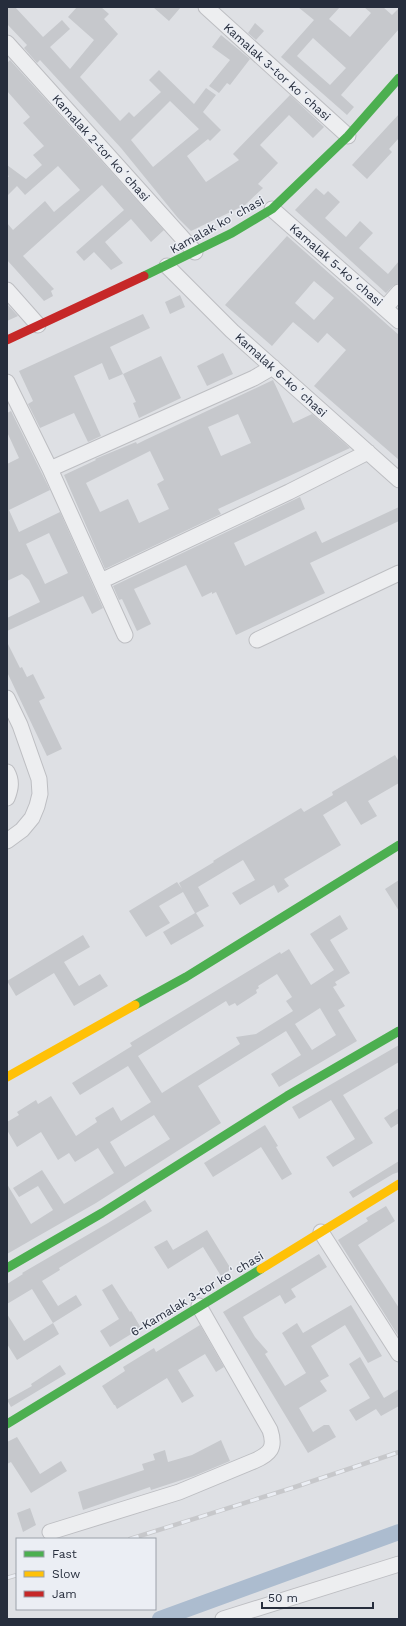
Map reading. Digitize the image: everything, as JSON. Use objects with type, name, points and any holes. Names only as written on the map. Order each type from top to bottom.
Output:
[{"type":"street","name":"Kamalak 3-tor koʻchasi","points":[[212,9],[348,136]]},
{"type":"street","name":"Kamalak 2-tor koʻchasi","points":[[7,44],[195,252]]},
{"type":"street","name":"Kamalak koʻchasi","points":[[7,340],[167,266],[272,209],[348,136],[399,78]]},
{"type":"street","name":"Kamalak 5-koʻchasi","points":[[272,209],[399,320]]},
{"type":"street","name":"Kamalak 6-koʻchasi","points":[[167,266],[232,331],[399,480]]},
{"type":"street","points":[[7,290],[38,325]]},
{"type":"street","points":[[385,308],[399,292]]},
{"type":"street","points":[[50,469],[254,378],[273,367]]},
{"type":"street","points":[[7,382],[50,469],[125,635]]},
{"type":"street","points":[[101,581],[289,492],[368,452]]},
{"type":"street","points":[[257,640],[399,572]]},
{"type":"street","points":[[7,698],[20,725],[35,766],[39,779],[40,794],[32,818],[22,830],[7,841]]},
{"type":"street","points":[[7,772],[10,779],[11,790],[7,798]]},
{"type":"street","points":[[7,1077],[186,977],[399,846]]},
{"type":"street","points":[[7,1268],[102,1213],[287,1096],[399,1031]]},
{"type":"street","name":"6-Kamalak 3-tor koʻchasi","points":[[7,1424],[399,1184]]},
{"type":"street","points":[[321,1232],[399,1354]]},
{"type":"street","points":[[50,1532],[179,1492],[267,1455],[270,1450],[272,1437],[270,1430],[199,1306]]},
{"type":"street","points":[[223,1619],[399,1564]]},
{"type":"building","points":[[7,7],[15,7],[43,37],[62,20],[70,29],[50,47],[70,69],[94,40],[68,17],[77,7],[101,7],[109,14],[104,19],[118,34],[80,77],[120,121],[129,112],[134,117],[161,92],[149,80],[159,70],[194,104],[206,88],[216,95],[203,112],[221,130],[210,141],[208,139],[187,156],[206,182],[239,160],[233,154],[290,95],[324,127],[313,138],[289,115],[260,145],[278,163],[258,184],[263,188],[245,205],[191,231],[178,218],[121,148],[40,60],[37,63],[24,48],[27,45],[7,24]],"holes":[[[170,101],[199,129],[153,167],[131,140]]]},
{"type":"building","points":[[153,7],[181,7],[169,21]]},
{"type":"building","points":[[298,7],[340,7],[329,19],[350,37],[371,13],[364,7],[383,7],[392,15],[399,8],[399,29],[341,95],[354,107],[347,115],[281,57],[314,20]],"holes":[[[313,38],[346,68],[330,85],[297,56]]]},
{"type":"building","points":[[255,23],[264,31],[256,40],[248,33]]},
{"type":"building","points":[[221,35],[250,59],[230,85],[227,83],[219,93],[209,86],[230,60],[212,47]]},
{"type":"building","points":[[10,60],[164,230],[151,242],[131,219],[105,242],[123,263],[111,270],[94,252],[84,261],[76,252],[124,210],[102,185],[23,256],[54,289],[51,291],[53,296],[44,301],[7,260],[7,223],[13,230],[45,201],[54,212],[80,190],[58,166],[25,195],[17,186],[7,196],[7,178],[9,176],[7,175],[7,165],[26,179],[42,165],[33,155],[44,146],[23,123],[30,117],[7,91],[7,63]]},
{"type":"building","points":[[399,114],[399,138],[389,149],[392,152],[367,179],[352,165]]},
{"type":"building","points":[[316,188],[324,195],[328,191],[340,202],[325,218],[346,237],[360,221],[373,233],[359,248],[388,274],[399,261],[399,283],[393,286],[386,293],[295,210]]},
{"type":"building","points":[[287,236],[399,335],[399,460],[314,386],[346,350],[327,333],[318,343],[293,322],[272,346],[225,305]],"holes":[[[314,281],[334,298],[314,320],[295,303]]]},
{"type":"building","points":[[180,295],[185,307],[170,314],[165,302]]},
{"type":"building","points":[[7,304],[18,316],[7,321]]},
{"type":"building","points":[[143,314],[150,328],[110,347],[123,374],[109,380],[102,363],[74,376],[101,436],[88,442],[74,413],[40,428],[28,404],[33,401],[19,371]]},
{"type":"building","points":[[223,353],[233,374],[207,386],[197,366]]},
{"type":"building","points":[[161,356],[181,398],[139,418],[133,403],[136,402],[123,374]]},
{"type":"building","points":[[273,380],[293,423],[312,414],[350,448],[218,509],[221,514],[105,569],[64,475],[96,460],[95,459],[136,442],[137,444]],"holes":[[[238,414],[251,443],[221,456],[208,427]],[[150,451],[164,480],[157,484],[169,509],[139,523],[128,499],[100,512],[86,483]]]},
{"type":"building","points":[[11,411],[50,490],[9,510],[19,532],[60,512],[103,608],[92,614],[83,596],[7,631],[7,618],[40,602],[29,580],[22,574],[7,581],[7,464],[19,458],[7,432],[7,413]],"holes":[[[49,533],[68,573],[45,584],[26,544]]]},
{"type":"building","points":[[300,497],[305,509],[234,543],[245,566],[316,531],[322,543],[399,507],[399,521],[310,563],[325,593],[236,635],[216,592],[212,594],[212,592],[202,597],[186,565],[134,589],[151,624],[137,631],[122,599],[119,600],[113,586]]},
{"type":"building","points":[[7,642],[20,668],[22,667],[27,677],[33,674],[45,698],[39,701],[62,749],[47,756],[7,672]]},
{"type":"building","points":[[395,755],[399,762],[399,783],[368,801],[377,816],[361,825],[346,801],[323,815],[341,845],[284,879],[289,886],[278,893],[274,885],[240,905],[232,893],[255,880],[243,860],[198,887],[209,906],[196,913],[204,926],[171,945],[163,932],[195,913],[183,892],[159,906],[170,923],[146,937],[129,911],[177,882],[182,889],[179,883],[214,862],[213,861],[301,808],[304,812],[333,795],[332,792]]},
{"type":"building","points":[[399,880],[399,911],[385,889]]},
{"type":"building","points":[[340,915],[348,929],[330,940],[350,973],[335,982],[337,985],[333,987],[345,1006],[338,1010],[357,1041],[279,1087],[271,1074],[301,1055],[286,1031],[198,1086],[221,1123],[96,1203],[7,1254],[7,1184],[31,1224],[53,1210],[38,1186],[19,1197],[13,1188],[42,1170],[64,1204],[114,1173],[98,1148],[75,1162],[69,1153],[58,1160],[41,1132],[17,1147],[7,1130],[7,1122],[19,1115],[17,1112],[36,1100],[38,1104],[51,1096],[76,1136],[97,1122],[95,1118],[113,1107],[121,1121],[151,1102],[128,1066],[80,1095],[72,1083],[132,1046],[130,1043],[280,952],[281,954],[289,949],[311,985],[334,970],[310,934]],"holes":[[[277,974],[292,997],[286,1001],[293,1011],[256,1034],[236,1037],[240,1044],[162,1093],[138,1056],[226,1001],[229,1006],[235,1003],[237,1006],[257,993],[256,990],[259,988],[258,986]],[[320,1008],[336,1035],[312,1050],[295,1024]],[[154,1115],[170,1139],[125,1167],[110,1142]]]},
{"type":"building","points":[[83,935],[90,947],[64,962],[79,986],[100,974],[108,986],[74,1006],[54,973],[16,996],[7,981]]},
{"type":"building","points":[[399,1045],[399,1062],[343,1095],[373,1143],[333,1167],[326,1157],[355,1139],[331,1100],[299,1119],[292,1107]]},
{"type":"building","points":[[399,1108],[399,1123],[391,1128],[384,1118]]},
{"type":"building","points":[[265,1125],[278,1146],[276,1147],[292,1174],[282,1180],[261,1147],[213,1177],[204,1163]]},
{"type":"building","points":[[399,1161],[399,1172],[393,1174],[353,1198],[349,1192]]},
{"type":"building","points":[[145,1200],[152,1211],[59,1268],[60,1270],[42,1281],[58,1306],[76,1295],[82,1305],[53,1323],[32,1289],[7,1304],[7,1284],[23,1274],[22,1273]]},
{"type":"building","points":[[386,1206],[395,1221],[358,1245],[399,1308],[399,1337],[338,1240],[368,1221],[366,1218]]},
{"type":"building","points":[[207,1230],[231,1269],[221,1276],[203,1247],[168,1269],[154,1247],[167,1240],[173,1250]]},
{"type":"building","points":[[319,1254],[327,1267],[291,1289],[296,1297],[285,1304],[280,1295],[243,1317],[255,1337],[268,1352],[265,1354],[285,1386],[306,1373],[282,1333],[297,1323],[303,1333],[351,1305],[382,1356],[368,1363],[345,1325],[311,1346],[329,1376],[320,1381],[327,1391],[299,1408],[313,1432],[324,1425],[329,1425],[336,1437],[308,1453],[223,1312]]},
{"type":"building","points":[[112,1284],[141,1328],[110,1347],[100,1331],[119,1319],[102,1290]]},
{"type":"building","points":[[7,1314],[24,1341],[53,1323],[59,1334],[17,1360],[7,1344]]},
{"type":"building","points":[[200,1325],[224,1367],[216,1372],[205,1354],[178,1370],[194,1396],[182,1403],[167,1378],[117,1409],[102,1386],[125,1371],[123,1367],[154,1348],[156,1352]]},
{"type":"building","points":[[360,1357],[384,1398],[399,1389],[399,1406],[381,1416],[376,1409],[356,1421],[349,1410],[370,1398],[349,1364]]},
{"type":"building","points":[[60,1365],[66,1374],[11,1407],[7,1400],[32,1386],[31,1384]]},
{"type":"building","points":[[17,1437],[40,1474],[61,1461],[67,1471],[31,1493],[11,1462],[7,1464],[7,1442]]},
{"type":"building","points":[[221,1440],[230,1461],[194,1476],[151,1490],[150,1487],[83,1510],[78,1492],[144,1470],[142,1464],[155,1460],[153,1454],[165,1450],[168,1462],[192,1455]]},
{"type":"building","points":[[30,1508],[36,1525],[23,1532],[17,1513]]},
{"type":"waterway","points":[[160,1619],[399,1532]]},
{"type":"railway","points":[[133,1538],[292,1488],[399,1452]]},
{"type":"railway","points":[[7,1578],[16,1575]]},
{"type":"traffic: fast","points":[[144,276],[232,233],[272,209],[348,136],[399,78]]},
{"type":"traffic: fast","points":[[135,1005],[186,977],[399,845]]},
{"type":"traffic: fast","points":[[7,1268],[102,1213],[287,1096],[399,1031]]},
{"type":"traffic: fast","points":[[7,1424],[261,1269]]},
{"type":"traffic: slow","points":[[7,1077],[135,1005]]},
{"type":"traffic: slow","points":[[261,1269],[399,1184]]},
{"type":"traffic: jam","points":[[7,340],[144,276]]}]
